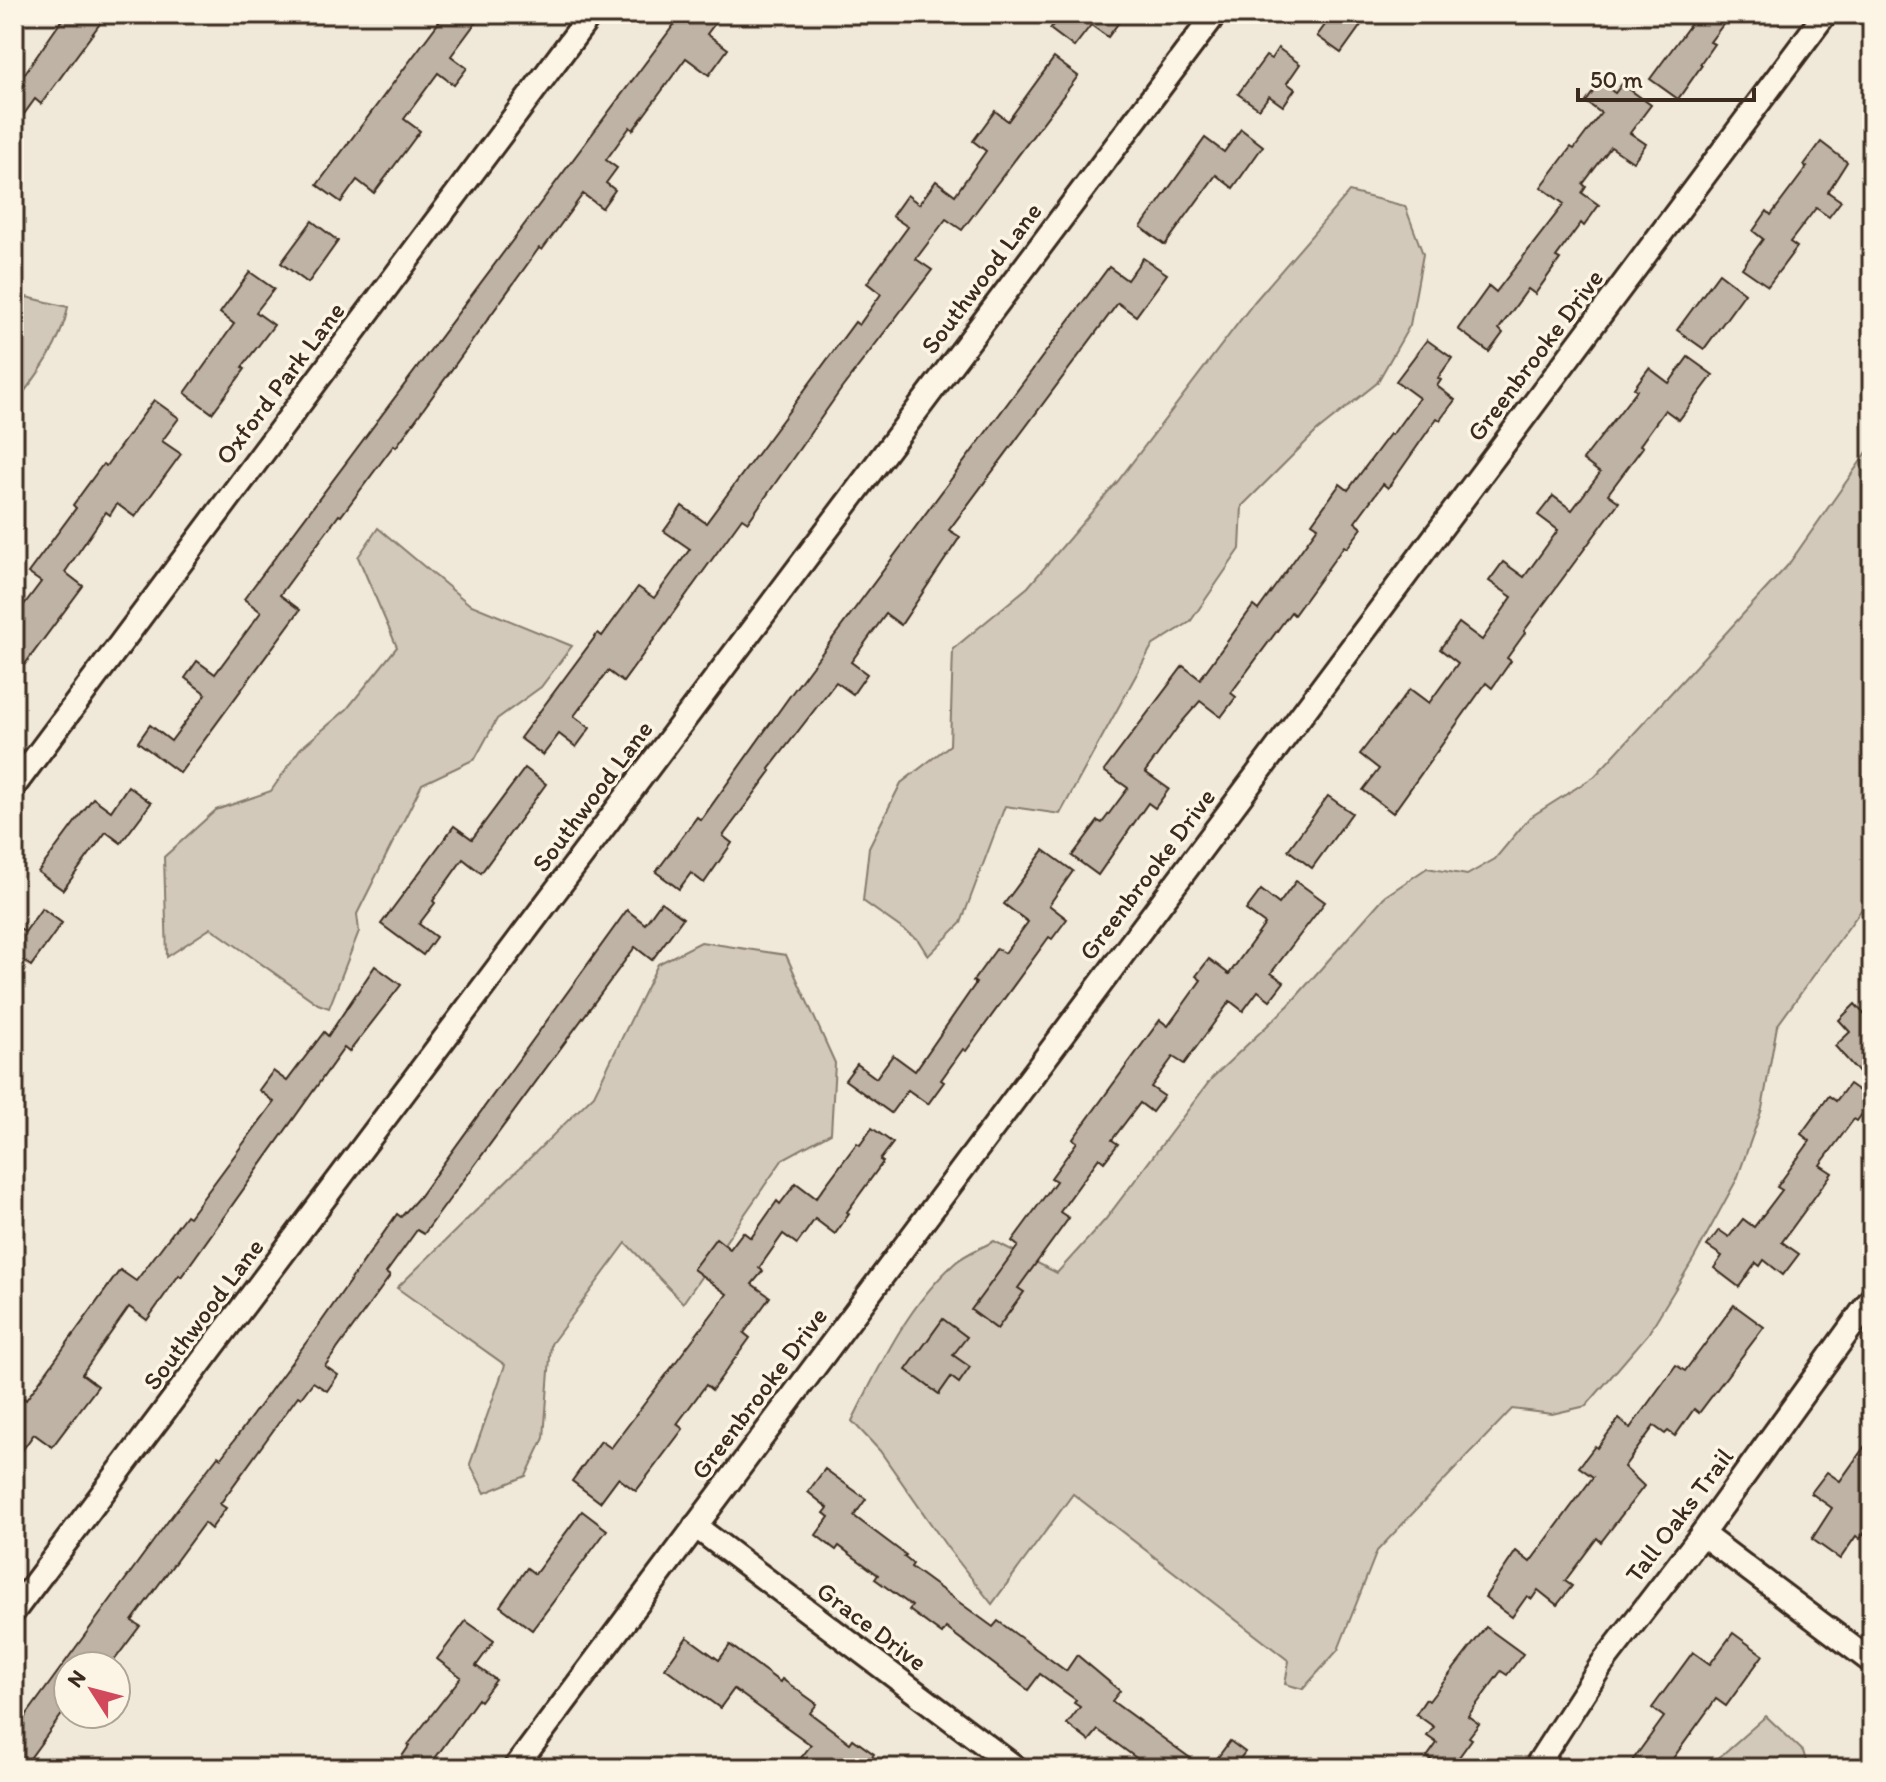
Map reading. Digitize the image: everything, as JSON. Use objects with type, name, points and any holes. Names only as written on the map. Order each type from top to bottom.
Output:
[{"type":"street","name":"Oxford Park Lane","points":[[14,786],[591,14]]},
{"type":"street","name":"Southwood Lane","points":[[14,1611],[1215,14]]},
{"type":"street","name":"Greenbrooke Drive","points":[[515,1768],[1825,14]]},
{"type":"street","name":"Tall Oaks Trail","points":[[1535,1768],[1602,1664],[1702,1534],[1872,1298]]},
{"type":"street","name":"Grace Drive","points":[[695,1526],[1016,1768]]},
{"type":"street","points":[[1702,1534],[1872,1662]]},
{"type":"shaded area","points":[[1349,192],[1405,206],[1423,254],[1410,325],[1377,383],[1317,431],[1242,506],[1240,549],[1190,622],[1152,646],[1060,814],[1005,806],[961,923],[928,956],[918,940],[863,901],[869,847],[901,783],[950,745],[953,649],[1028,587],[1118,481],[1255,301]]},
{"type":"shaded area","points":[[14,294],[68,307],[60,334],[47,359],[14,404]]},
{"type":"shaded area","points":[[1872,445],[1872,895],[1777,1026],[1762,1109],[1737,1179],[1648,1334],[1586,1406],[1552,1414],[1512,1409],[1377,1551],[1338,1650],[1303,1689],[1285,1684],[1289,1661],[1073,1494],[992,1604],[947,1547],[880,1451],[852,1421],[896,1337],[923,1298],[959,1260],[994,1241],[1057,1273],[1105,1220],[1212,1078],[1289,1005],[1384,897],[1427,868],[1467,875],[1495,859],[1529,818],[1595,776],[1788,565]]},
{"type":"shaded area","points":[[378,528],[469,604],[572,646],[541,687],[497,719],[475,759],[422,784],[357,914],[359,931],[329,1008],[318,1004],[211,928],[167,957],[164,857],[216,810],[271,791],[300,749],[347,709],[397,647],[358,557]]},
{"type":"shaded area","points":[[701,942],[786,955],[835,1063],[831,1133],[783,1159],[683,1303],[626,1243],[551,1344],[544,1438],[526,1476],[485,1493],[470,1464],[505,1365],[397,1288],[594,1095],[658,964]]},
{"type":"shaded area","points":[[1766,1716],[1803,1751],[1808,1768],[1710,1768],[1715,1761]]},
{"type":"building","points":[[66,14],[107,14],[41,104],[35,99],[14,128],[14,89]]},
{"type":"building","points":[[445,14],[482,14],[451,56],[467,68],[454,85],[438,73],[404,119],[420,131],[374,193],[357,180],[341,202],[317,185]]},
{"type":"building","points":[[682,14],[722,14],[707,34],[728,49],[709,75],[686,58],[633,130],[630,127],[606,160],[617,168],[606,183],[615,190],[602,208],[583,194],[542,250],[539,248],[396,447],[394,445],[339,515],[280,595],[300,610],[180,773],[138,742],[150,725],[171,741],[206,694],[185,678],[197,661],[215,674],[261,612],[244,599]]},
{"type":"building","points":[[1061,14],[1125,14],[1108,37],[1091,25],[1074,47],[1050,29]]},
{"type":"building","points":[[1333,14],[1369,14],[1341,53],[1317,36]]},
{"type":"building","points":[[1698,14],[1731,14],[1710,42],[1714,44],[1678,99],[1650,79]]},
{"type":"building","points":[[1278,48],[1300,64],[1287,83],[1295,89],[1283,106],[1269,96],[1259,109],[1238,94],[1266,56],[1271,59]]},
{"type":"building","points":[[1054,58],[1078,76],[962,230],[946,219],[916,259],[932,270],[842,388],[748,522],[742,518],[623,682],[608,671],[574,716],[590,728],[576,747],[559,734],[543,755],[520,738],[598,633],[602,636],[638,587],[654,598],[690,549],[664,531],[682,506],[706,523],[855,322],[859,325],[881,294],[867,283],[908,227],[892,216],[907,195],[919,204],[936,181],[955,195],[986,151],[973,141],[995,111],[1008,121]]},
{"type":"building","points":[[1600,82],[1615,93],[1622,84],[1651,105],[1630,133],[1646,144],[1633,162],[1611,147],[1583,184],[1586,187],[1582,193],[1599,205],[1584,226],[1581,223],[1556,257],[1560,259],[1535,294],[1528,289],[1499,329],[1503,333],[1489,352],[1458,329],[1489,286],[1496,292],[1564,204],[1541,187],[1601,113],[1586,102]]},
{"type":"building","points":[[1241,129],[1263,146],[1233,188],[1216,175],[1165,245],[1141,227],[1205,138],[1224,152]]},
{"type":"building","points":[[1821,142],[1847,162],[1828,192],[1841,201],[1829,217],[1816,208],[1790,242],[1797,247],[1768,286],[1742,268],[1763,239],[1753,231],[1767,211],[1771,215],[1807,167],[1804,165]]},
{"type":"building","points":[[312,221],[338,241],[308,283],[281,263]]},
{"type":"building","points":[[1143,258],[1167,274],[1136,316],[1118,303],[949,530],[960,537],[901,625],[886,614],[851,662],[867,674],[853,694],[836,682],[769,769],[771,771],[723,836],[732,843],[704,883],[691,873],[679,889],[656,872],[697,817],[701,820],[1109,267],[1127,280]]},
{"type":"building","points":[[250,272],[274,289],[256,312],[274,325],[212,413],[185,393],[234,324],[220,313]]},
{"type":"building","points":[[1719,273],[1745,293],[1704,349],[1677,330]]},
{"type":"building","points":[[1427,340],[1452,358],[1438,378],[1441,380],[1437,386],[1455,400],[1440,420],[1437,418],[1388,488],[1383,484],[1355,522],[1362,528],[1347,548],[1344,546],[1294,615],[1291,612],[1231,693],[1236,697],[1221,717],[1200,701],[1180,724],[1145,772],[1169,789],[1155,808],[1148,803],[1098,875],[1072,856],[1128,788],[1104,771],[1183,666],[1200,679],[1253,606],[1258,610],[1318,527],[1312,523],[1340,484],[1348,490],[1392,435],[1419,398],[1396,381]]},
{"type":"building","points":[[1688,357],[1713,375],[1679,420],[1665,410],[1640,445],[1643,447],[1608,494],[1619,502],[1524,631],[1507,658],[1511,661],[1492,688],[1486,683],[1393,813],[1363,790],[1379,769],[1360,754],[1410,689],[1429,703],[1458,663],[1440,649],[1459,623],[1482,640],[1512,597],[1489,581],[1503,562],[1524,577],[1558,530],[1538,515],[1553,496],[1572,510],[1600,473],[1583,460],[1637,390],[1634,388],[1649,368],[1669,383]]},
{"type":"building","points":[[154,400],[179,418],[162,441],[181,454],[135,517],[117,504],[110,515],[106,512],[65,572],[83,586],[25,664],[14,656],[14,618],[41,582],[28,573],[76,508],[73,505]]},
{"type":"building","points":[[525,768],[546,784],[481,873],[463,859],[419,924],[436,937],[423,955],[381,924],[454,826],[472,839]]},
{"type":"building","points":[[128,786],[151,803],[121,843],[106,832],[63,890],[38,872],[93,798],[111,811]]},
{"type":"building","points":[[1328,796],[1352,813],[1312,868],[1288,850]]},
{"type":"building","points":[[1044,850],[1073,871],[1049,905],[1067,919],[1052,939],[1049,937],[966,1051],[963,1049],[928,1104],[908,1090],[891,1113],[845,1080],[857,1064],[876,1078],[893,1055],[915,1071],[997,948],[1005,953],[1028,922],[1004,904]]},
{"type":"building","points":[[1296,881],[1325,902],[1271,973],[1284,982],[1270,1000],[1258,991],[1243,1011],[1230,1001],[1184,1064],[1173,1057],[1151,1087],[1164,1096],[1152,1112],[1140,1103],[1112,1140],[1118,1144],[1104,1162],[1099,1158],[1060,1212],[1069,1218],[1018,1288],[1024,1292],[997,1329],[971,1310],[1018,1246],[1012,1241],[1056,1181],[1051,1178],[1077,1142],[1073,1139],[1160,1020],[1168,1026],[1201,980],[1196,976],[1209,959],[1229,974],[1265,924],[1246,910],[1261,890],[1279,904]]},
{"type":"building","points":[[661,902],[683,918],[652,960],[635,947],[424,1234],[417,1230],[386,1273],[390,1276],[325,1366],[338,1375],[327,1391],[313,1382],[301,1398],[298,1396],[220,1504],[226,1508],[211,1529],[204,1523],[132,1621],[140,1626],[122,1650],[74,1650],[171,1517],[218,1456],[221,1458],[397,1214],[401,1217],[419,1197],[627,910],[645,924]]},
{"type":"building","points":[[42,908],[62,923],[31,966],[14,953],[14,925],[25,932]]},
{"type":"building","points":[[375,966],[401,985],[349,1052],[344,1048],[147,1320],[129,1307],[82,1374],[98,1386],[52,1447],[34,1434],[14,1462],[14,1412],[24,1398],[26,1400],[120,1270],[136,1281],[186,1215],[189,1217],[274,1102],[259,1090],[273,1071],[287,1081],[324,1032],[328,1036]]},
{"type":"building","points":[[1855,1004],[1872,1023],[1872,1066],[1862,1076],[1835,1046],[1850,1032],[1839,1020]]},
{"type":"building","points":[[1849,1084],[1872,1100],[1820,1165],[1832,1173],[1782,1242],[1799,1254],[1783,1275],[1764,1260],[1760,1266],[1756,1263],[1739,1287],[1714,1268],[1722,1256],[1707,1246],[1719,1230],[1729,1237],[1743,1219],[1754,1227],[1782,1190],[1777,1187],[1810,1141],[1801,1134],[1829,1096],[1836,1101]]},
{"type":"building","points":[[872,1128],[893,1143],[880,1160],[883,1162],[835,1234],[815,1219],[797,1244],[783,1234],[759,1268],[763,1271],[752,1284],[770,1297],[744,1333],[750,1338],[712,1390],[706,1385],[677,1424],[683,1429],[636,1491],[618,1478],[600,1502],[572,1481],[601,1441],[611,1448],[727,1294],[693,1269],[716,1238],[730,1249],[743,1232],[751,1238],[777,1201],[780,1204],[796,1183],[816,1198]]},
{"type":"building","points":[[1734,1305],[1764,1327],[1699,1413],[1694,1409],[1675,1436],[1668,1431],[1665,1434],[1654,1426],[1624,1467],[1644,1486],[1601,1542],[1597,1538],[1565,1581],[1572,1586],[1557,1605],[1538,1590],[1532,1599],[1527,1596],[1512,1617],[1485,1597],[1516,1551],[1530,1562],[1593,1477],[1579,1467],[1595,1446],[1597,1448],[1619,1419],[1630,1428],[1676,1365],[1685,1371]]},
{"type":"building","points":[[943,1319],[967,1337],[953,1355],[970,1367],[959,1383],[951,1377],[939,1394],[906,1370]]},
{"type":"building","points":[[1872,1436],[1872,1522],[1860,1539],[1856,1536],[1840,1559],[1812,1539],[1832,1508],[1811,1493],[1827,1472],[1840,1481]]},
{"type":"building","points":[[825,1469],[866,1499],[854,1516],[906,1555],[904,1557],[913,1564],[911,1567],[993,1627],[998,1621],[1066,1671],[1077,1655],[1120,1691],[1112,1701],[1204,1768],[1150,1768],[1098,1730],[1089,1741],[1067,1724],[1080,1707],[1074,1703],[1076,1700],[1040,1674],[1028,1690],[946,1628],[942,1634],[909,1610],[912,1606],[875,1579],[878,1575],[839,1546],[836,1550],[816,1535],[829,1517],[824,1513],[828,1508],[808,1492]]},
{"type":"building","points":[[582,1511],[607,1530],[532,1630],[500,1606],[527,1568],[535,1574]]},
{"type":"building","points":[[466,1621],[494,1641],[476,1666],[496,1680],[480,1701],[478,1699],[428,1768],[394,1768],[461,1677],[437,1659]]},
{"type":"building","points":[[1486,1627],[1523,1654],[1507,1675],[1501,1671],[1468,1716],[1479,1724],[1469,1737],[1472,1739],[1451,1768],[1442,1768],[1427,1757],[1437,1743],[1427,1736],[1434,1727],[1416,1714]]},
{"type":"building","points":[[1733,1633],[1763,1655],[1726,1706],[1716,1699],[1666,1768],[1627,1768],[1664,1717],[1652,1708],[1693,1652],[1710,1664]]},
{"type":"building","points":[[687,1637],[719,1660],[730,1645],[780,1682],[782,1679],[817,1704],[810,1713],[850,1743],[853,1739],[874,1754],[872,1757],[887,1768],[793,1768],[811,1745],[734,1689],[720,1708],[665,1668]]},
{"type":"building","points":[[52,1680],[52,1728],[23,1768],[14,1768],[14,1732]]},
{"type":"building","points":[[1230,1741],[1245,1752],[1233,1768],[1210,1768]]}]
